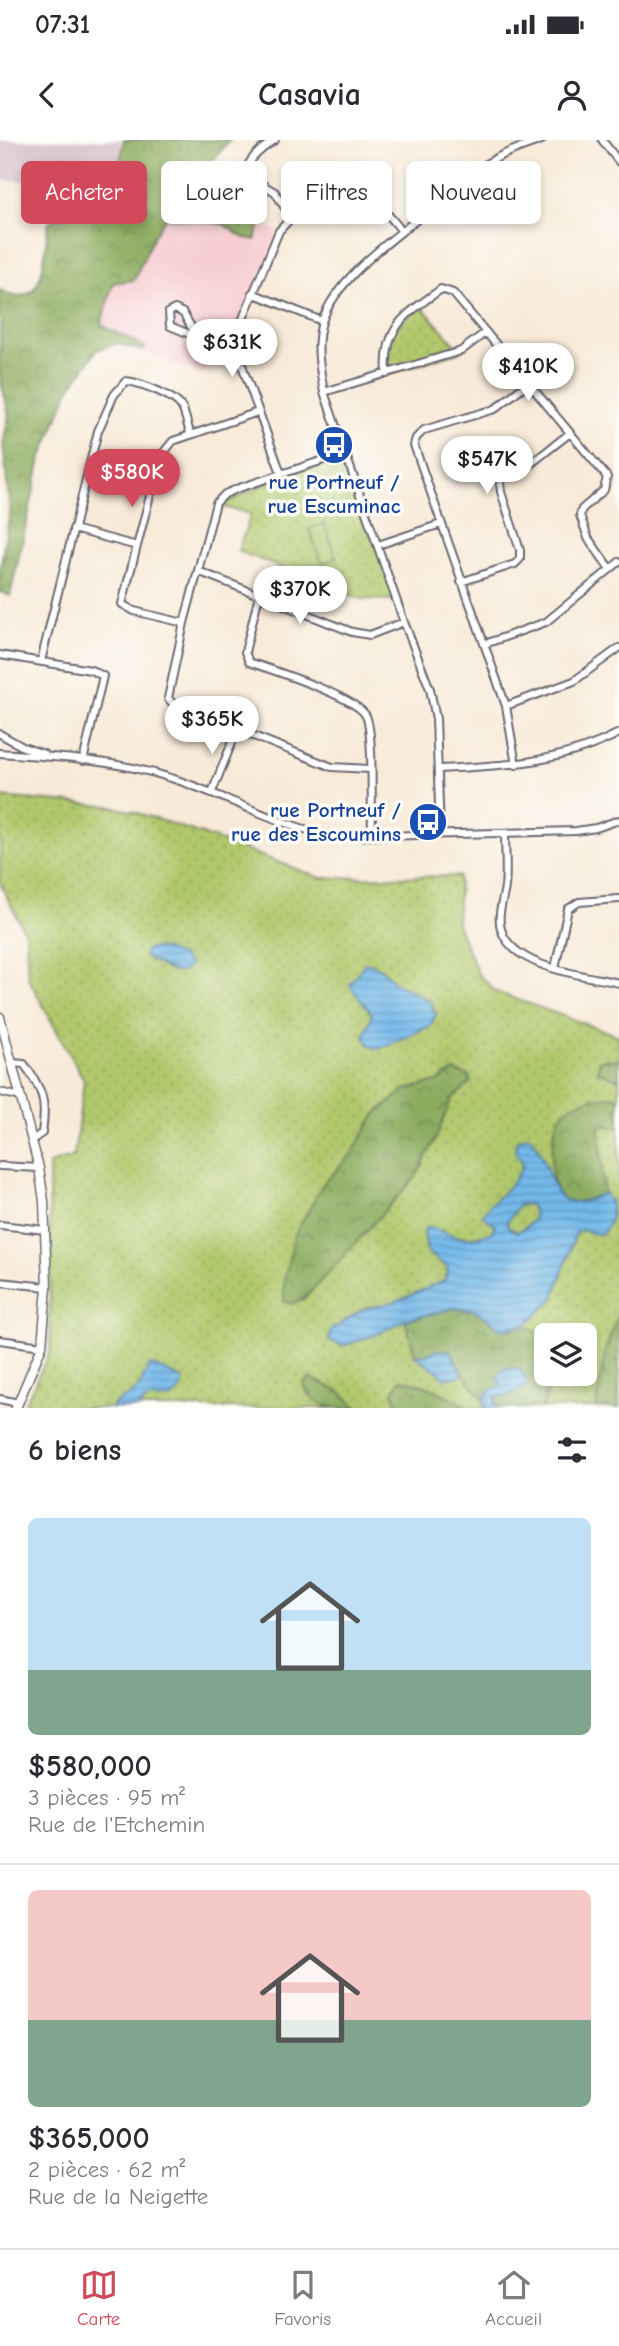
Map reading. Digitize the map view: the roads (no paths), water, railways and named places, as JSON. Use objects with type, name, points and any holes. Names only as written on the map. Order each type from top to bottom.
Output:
[{"type":"street","points":[[275,140],[262,149],[247,168],[256,181],[275,192],[281,202]]},
{"type":"street","points":[[440,833],[436,719],[430,689],[324,392],[319,365],[322,321],[337,294],[354,273],[402,231],[482,166],[512,150],[542,140]]},
{"type":"street","points":[[602,140],[619,162]]},
{"type":"street","points":[[392,219],[402,231]]},
{"type":"street","points":[[281,473],[236,347],[237,328],[279,231],[285,224]]},
{"type":"street","points":[[387,374],[387,344],[392,332],[419,305],[441,289],[453,293],[607,477],[604,490],[582,509],[580,515],[588,538],[610,569]]},
{"type":"street","points":[[252,293],[322,321]]},
{"type":"street","points":[[197,337],[183,313],[175,309],[169,312],[170,326],[216,345],[236,347]]},
{"type":"street","points":[[324,392],[461,351],[486,331]]},
{"type":"street","points":[[41,661],[98,431],[105,411],[121,385],[126,381],[133,382],[175,401],[183,409],[191,435]]},
{"type":"street","points":[[516,765],[506,706],[414,445],[416,438],[424,430],[495,409],[529,382]]},
{"type":"street","points":[[184,623],[134,611],[122,604],[160,457],[173,441],[258,412]]},
{"type":"street","points":[[461,582],[515,564],[520,559],[520,550],[500,492],[500,481],[528,466],[570,432]]},
{"type":"street","points":[[345,453],[225,494],[216,503],[184,623],[168,698],[173,704],[332,767],[370,769]]},
{"type":"street","points":[[378,545],[441,524]]},
{"type":"street","points":[[74,530],[137,546]]},
{"type":"street","points":[[485,643],[546,622],[619,562]]},
{"type":"street","points":[[198,571],[352,632],[370,635],[404,622]]},
{"type":"street","points":[[260,595],[245,652],[249,662],[350,701],[367,717],[372,835]]},
{"type":"street","points":[[506,706],[574,681],[619,648]]},
{"type":"street","points":[[0,655],[91,670],[103,676],[83,761]]},
{"type":"street","points":[[212,792],[237,730]]},
{"type":"street","points":[[439,769],[516,765],[558,755],[619,733]]},
{"type":"street","points":[[0,734],[23,747],[52,757]]},
{"type":"street","points":[[0,752],[125,767],[167,776],[308,831],[338,836],[505,833],[596,828],[619,820]]},
{"type":"street","points":[[505,833],[505,885],[499,915],[501,931],[510,944],[526,958],[555,968],[619,983]]},
{"type":"street","points":[[555,968],[568,909],[579,902],[619,899]]},
{"type":"street","points":[[0,1017],[39,1168],[44,1201],[47,1287],[42,1346],[17,1406],[0,1399]]},
{"type":"street","points":[[12,1063],[24,1064],[40,1086],[45,1114],[42,1133],[32,1140]]},
{"type":"street","points":[[0,1093],[21,1097]]},
{"type":"street","points":[[0,1166],[39,1168]]},
{"type":"street","points":[[0,1225],[45,1230]]},
{"type":"street","points":[[0,1282],[47,1287]]},
{"type":"street","points":[[0,1340],[42,1346]]},
{"type":"water","points":[[158,948],[181,956],[190,966],[173,972],[145,957],[145,950]]},
{"type":"water","points":[[365,963],[370,963],[385,972],[395,983],[430,1001],[436,1015],[430,1026],[379,1049],[369,1045],[364,1036],[372,1015],[350,984]]},
{"type":"water","points":[[529,1136],[538,1148],[554,1188],[561,1197],[570,1202],[584,1201],[604,1193],[610,1203],[610,1220],[601,1235],[583,1230],[576,1233],[553,1300],[525,1325],[503,1329],[474,1310],[455,1308],[405,1320],[375,1335],[343,1346],[329,1340],[330,1331],[363,1309],[394,1302],[444,1281],[447,1267],[427,1252],[424,1230],[428,1226],[466,1238],[492,1232],[495,1225],[482,1215],[520,1171],[523,1163],[515,1151],[517,1140]],"holes":[[[530,1204],[533,1210],[532,1221],[526,1227],[517,1232],[508,1227],[507,1222],[519,1205]]]},
{"type":"water","points":[[438,1350],[449,1350],[462,1373],[457,1377],[444,1378],[415,1355],[426,1355]]},
{"type":"water","points":[[150,1365],[183,1379],[183,1385],[176,1395],[166,1399],[147,1400],[138,1408],[111,1408],[138,1388]]},
{"type":"water","points":[[507,1368],[519,1369],[526,1377],[525,1387],[506,1396],[496,1396],[497,1408],[486,1408],[484,1400],[490,1390],[501,1387],[497,1375]]},
{"type":"place","name":"rue Portneuf / rue Escuminac","points":[[334,445]]},
{"type":"place","name":"rue Portneuf / rue des Escoumins","points":[[428,822]]}]
